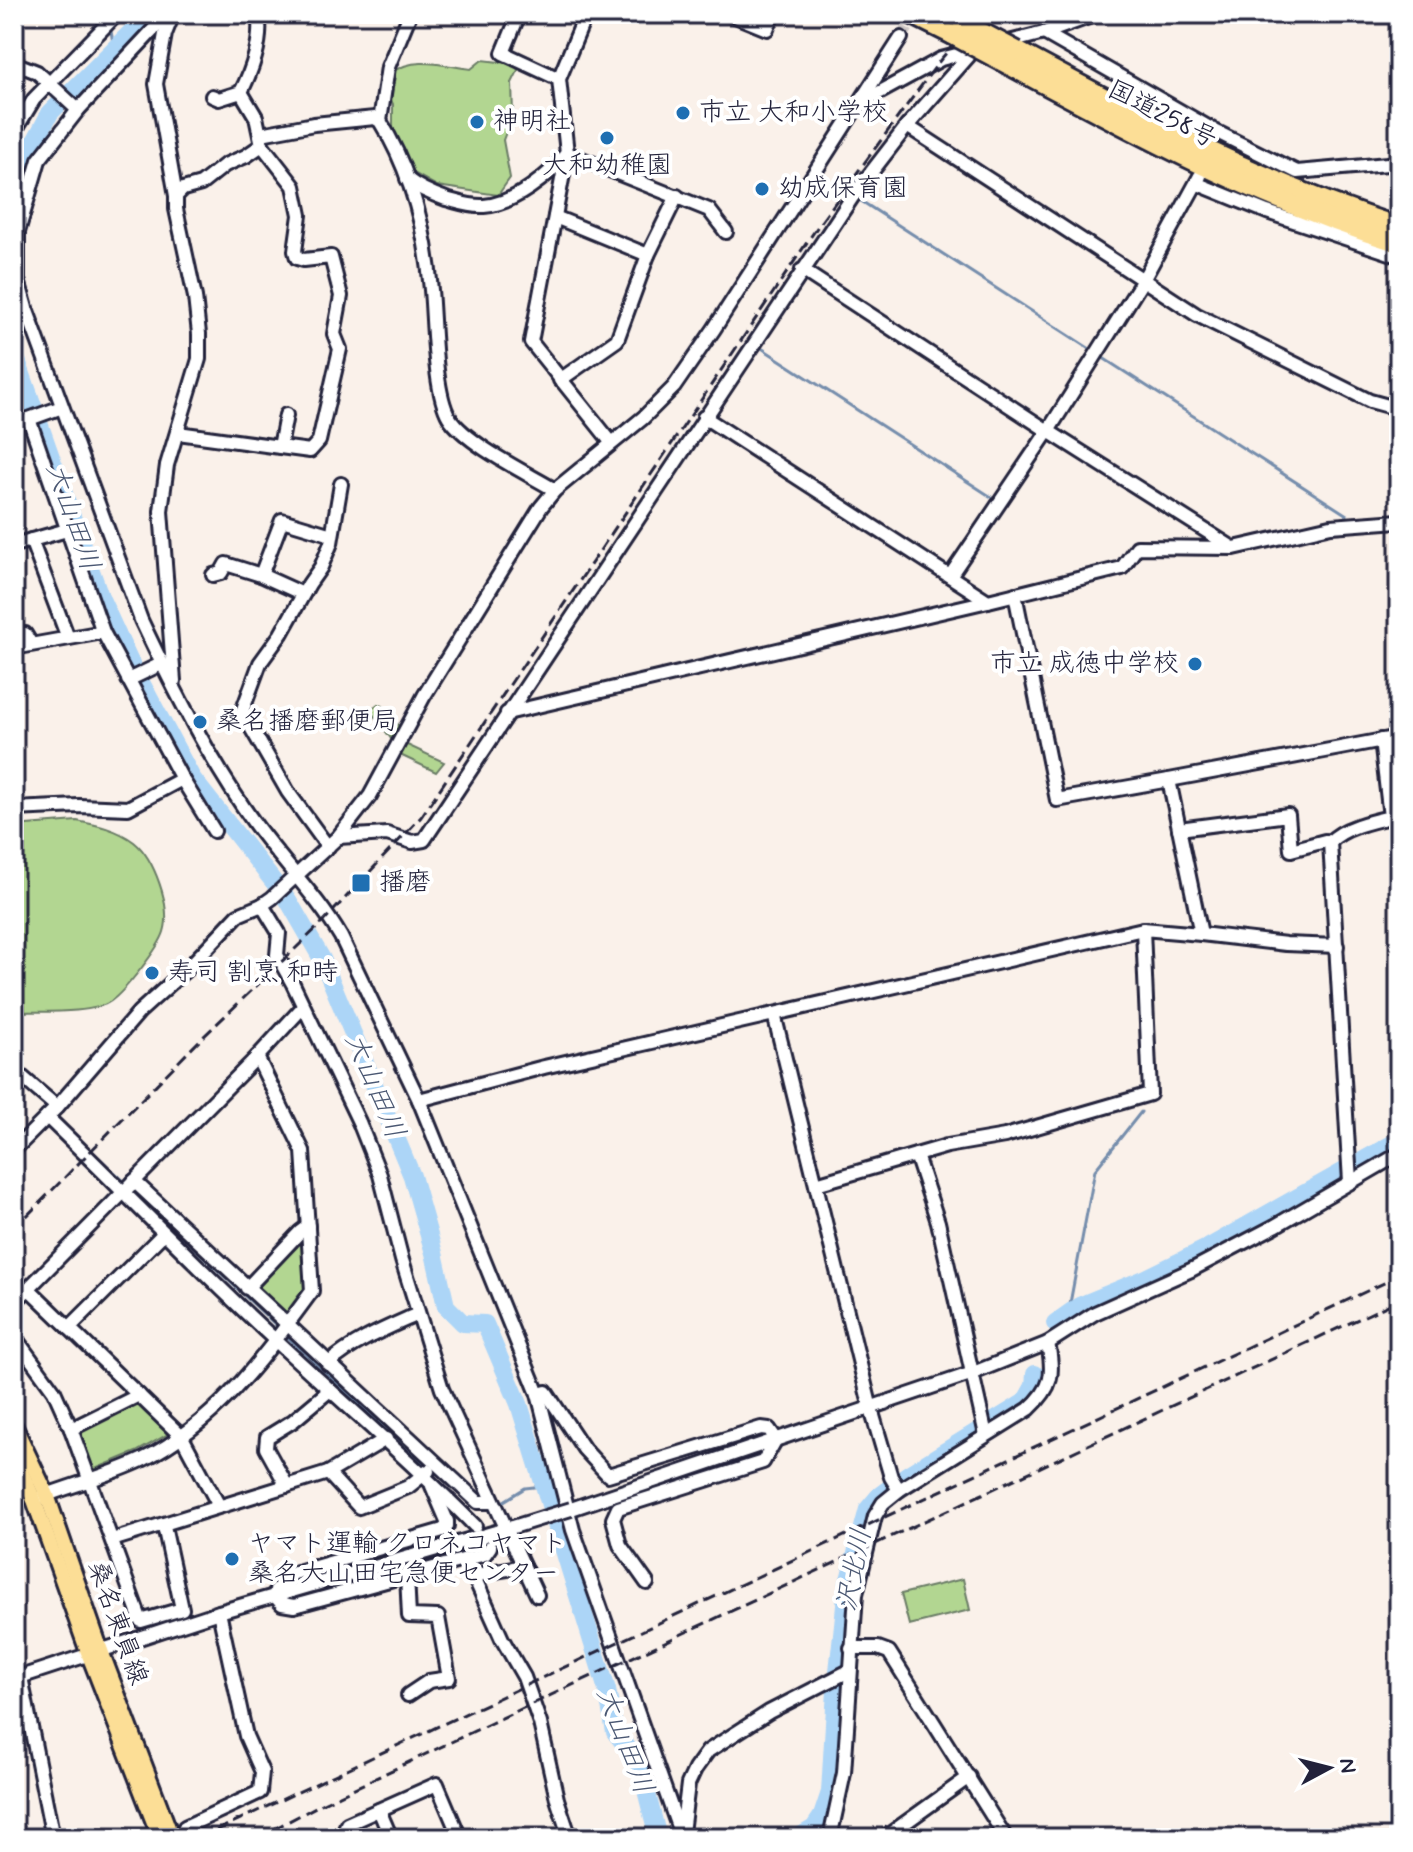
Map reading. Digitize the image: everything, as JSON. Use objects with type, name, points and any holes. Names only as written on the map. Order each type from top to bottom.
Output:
[{"type":"highway","name":"国道258号","points":[[911,14],[954,24],[1092,109],[1256,190],[1346,227],[1399,243]]},
{"type":"highway","name":"国道258号","points":[[1013,58],[1224,159],[1319,200],[1399,227]]},
{"type":"main road","name":"桑名東員線","points":[[14,1425],[160,1838]]},
{"type":"main road","name":"桑名東員線","points":[[14,1456],[40,1498]]},
{"type":"main road","name":"桑名東員線","points":[[95,1653],[172,1838]]},
{"type":"street","points":[[170,14],[78,110],[39,160],[16,231],[18,280],[59,408],[158,665],[220,772],[256,826],[294,878],[329,916],[419,1100],[538,1394],[573,1530],[681,1837]]},
{"type":"street","points":[[170,14],[156,84],[199,334],[199,359],[167,465],[161,511],[174,688]]},
{"type":"street","points":[[212,96],[219,99],[241,92],[252,68],[258,36],[258,14]]},
{"type":"street","points":[[410,14],[388,67],[380,121],[407,179],[420,219],[444,407],[458,429],[474,441],[555,490]]},
{"type":"street","points":[[519,14],[503,53],[559,79]]},
{"type":"street","points":[[586,14],[559,79],[567,153],[531,342],[611,442]]},
{"type":"street","points":[[730,14],[767,29],[773,14]]},
{"type":"street","points":[[859,103],[941,59],[1044,33],[1097,14]]},
{"type":"street","points":[[14,132],[34,99],[112,19]]},
{"type":"street","points":[[1044,33],[1214,135],[1297,172],[1399,163]]},
{"type":"street","points":[[14,1150],[52,1112],[139,1012],[190,966],[238,915],[267,901],[338,837],[370,796],[424,696],[516,545],[555,490],[643,418],[674,387],[901,38]]},
{"type":"street","points":[[338,837],[387,834],[412,842],[424,840],[853,196],[907,126],[973,51]]},
{"type":"street","points":[[14,63],[37,72],[78,110]]},
{"type":"street","points":[[178,433],[310,451],[319,441],[340,349],[334,334],[341,304],[331,257],[297,258],[295,251],[300,215],[294,186],[261,140],[256,117],[241,92]]},
{"type":"street","points":[[176,196],[183,189],[201,184],[225,165],[246,156],[261,140],[314,124],[375,118],[380,121]]},
{"type":"street","points":[[907,126],[1197,315],[1370,401],[1399,409]]},
{"type":"street","points":[[407,179],[432,194],[485,206],[542,181],[567,153]]},
{"type":"street","points":[[567,153],[709,210],[726,232]]},
{"type":"street","points":[[950,576],[1048,431],[1143,280],[1199,180],[1267,212],[1399,256]]},
{"type":"street","points":[[560,380],[617,340],[648,255],[677,196]]},
{"type":"street","points":[[555,217],[648,255]]},
{"type":"street","points":[[802,270],[1234,548]]},
{"type":"street","points":[[14,423],[59,408]]},
{"type":"street","points":[[280,447],[286,415]]},
{"type":"street","points":[[704,417],[988,601]]},
{"type":"street","points":[[31,418],[103,632],[182,779],[214,831]]},
{"type":"street","points":[[328,847],[288,792],[242,712],[260,663],[321,567],[332,535],[341,484]]},
{"type":"street","points":[[261,575],[282,520],[332,535]]},
{"type":"street","points":[[507,713],[1122,568],[1137,547],[1234,548],[1331,526],[1399,521]]},
{"type":"street","points":[[14,545],[67,530]]},
{"type":"street","points":[[31,540],[68,638]]},
{"type":"street","points":[[213,575],[221,573],[226,564],[261,575],[303,594]]},
{"type":"street","points":[[1015,594],[1057,800],[1399,737]]},
{"type":"street","points":[[14,648],[103,632]]},
{"type":"street","points":[[14,636],[25,634],[31,644]]},
{"type":"street","points":[[130,679],[158,665]]},
{"type":"street","points":[[1350,1178],[1330,842],[1350,830],[1394,816],[1381,740]]},
{"type":"street","points":[[14,809],[79,806],[128,808],[182,779]]},
{"type":"street","points":[[1169,780],[1201,934]]},
{"type":"street","points":[[1179,829],[1288,815],[1291,850],[1330,842]]},
{"type":"street","points":[[267,901],[279,933],[277,955],[350,1099],[380,1175],[442,1389],[493,1502],[510,1528],[522,1565],[537,1595]]},
{"type":"street","points":[[419,1100],[544,1067],[1143,929],[1286,944],[1337,946]]},
{"type":"street","points":[[816,1184],[947,1146],[1005,1136],[1150,1094],[1143,929]]},
{"type":"street","points":[[14,1303],[303,1007]]},
{"type":"street","points":[[774,1014],[871,1409],[896,1485]]},
{"type":"street","points":[[40,1498],[141,1460],[182,1437],[227,1399],[312,1291],[303,1151],[257,1057]]},
{"type":"street","points":[[14,1070],[52,1112],[129,1186],[247,1288],[330,1390],[427,1477],[475,1526]]},
{"type":"street","points":[[53,1838],[17,1678],[219,1612],[571,1509],[973,1373],[1048,1343],[1095,1313],[1191,1270],[1275,1226],[1350,1178],[1399,1154]]},
{"type":"street","points":[[916,1155],[938,1222],[985,1429]]},
{"type":"street","points":[[129,1186],[163,1234],[281,1332],[328,1364],[478,1502],[493,1502]]},
{"type":"street","points":[[247,1288],[308,1226]]},
{"type":"street","points":[[69,1328],[163,1234]]},
{"type":"street","points":[[29,1289],[182,1437],[219,1506]]},
{"type":"street","points":[[328,1364],[341,1353],[384,1329],[418,1314]]},
{"type":"street","points":[[14,1336],[54,1391],[71,1429],[141,1621],[182,1609],[164,1526]]},
{"type":"street","points":[[830,1838],[844,1773],[841,1675],[851,1648],[856,1594],[875,1516],[896,1485],[985,1429],[1029,1409],[1042,1397],[1053,1368],[1048,1343]]},
{"type":"street","points":[[287,1486],[266,1448],[267,1437],[293,1421],[330,1390]]},
{"type":"street","points":[[538,1394],[546,1392],[584,1449],[608,1475],[761,1428],[769,1429],[776,1439]]},
{"type":"street","points":[[71,1429],[139,1395]]},
{"type":"street","points":[[112,1540],[328,1473],[386,1439]]},
{"type":"street","points":[[647,1583],[620,1545],[613,1519],[618,1508],[763,1462],[776,1439]]},
{"type":"street","points":[[328,1473],[359,1507],[427,1477],[435,1462]]},
{"type":"street","points":[[275,1596],[276,1590],[291,1574],[443,1530],[447,1521],[427,1477]]},
{"type":"street","points":[[275,1596],[282,1604],[294,1606],[485,1554],[490,1547]]},
{"type":"street","points":[[466,1559],[502,1639],[524,1677],[540,1723],[557,1799],[570,1838]]},
{"type":"street","points":[[475,1577],[483,1573],[507,1572],[522,1565]]},
{"type":"street","points":[[407,1575],[409,1616],[438,1617],[449,1678],[429,1681],[408,1695]]},
{"type":"street","points":[[185,1827],[260,1792],[262,1772],[246,1736],[219,1612]]},
{"type":"street","points":[[851,1648],[885,1648],[889,1652],[1006,1838]]},
{"type":"street","points":[[681,1837],[688,1784],[708,1751],[769,1712],[841,1675]]},
{"type":"street","points":[[884,1838],[969,1777]]},
{"type":"street","points":[[341,1838],[347,1824],[437,1784],[460,1838]]},
{"type":"street","points":[[379,1810],[391,1838]]},
{"type":"green space","points":[[482,60],[516,64],[518,71],[512,83],[513,114],[503,140],[510,178],[498,195],[437,186],[414,173],[393,131],[393,104],[387,92],[391,73],[410,64],[430,63],[471,69]]},
{"type":"green space","points":[[378,704],[399,726],[392,740],[370,710]]},
{"type":"green space","points":[[405,744],[444,762],[436,772],[398,754]]},
{"type":"green space","points":[[77,821],[114,831],[141,849],[160,884],[166,910],[164,932],[141,969],[111,1001],[78,1010],[14,1012],[14,826]]},
{"type":"green space","points":[[299,1239],[304,1241],[308,1288],[288,1316],[255,1294],[256,1286]]},
{"type":"green space","points":[[140,1403],[170,1431],[168,1434],[136,1452],[95,1469],[89,1468],[78,1434],[80,1431]]},
{"type":"green space","points":[[963,1579],[970,1610],[909,1625],[901,1594]]},
{"type":"waterway","name":"大山田川","points":[[14,181],[50,113],[149,14]]},
{"type":"waterway","points":[[110,25],[114,49]]},
{"type":"waterway","points":[[858,199],[1090,349]]},
{"type":"waterway","points":[[763,349],[996,500]]},
{"type":"waterway","name":"大山田川","points":[[14,352],[101,599],[129,660],[192,778],[288,900],[322,959],[412,1176],[446,1306],[463,1323],[485,1324],[519,1404],[607,1690],[615,1732],[639,1762],[658,1838]]},
{"type":"waterway","points":[[1100,356],[1347,515]]},
{"type":"waterway","points":[[1068,1314],[1095,1170],[1141,1112]]},
{"type":"waterway","points":[[59,1120],[126,1183]]},
{"type":"waterway","name":"沢北川","points":[[1055,1323],[1079,1306],[1209,1247],[1399,1140]]},
{"type":"waterway","points":[[132,1189],[280,1329]]},
{"type":"waterway","points":[[285,1335],[424,1464]]},
{"type":"waterway","name":"沢北川","points":[[797,1838],[814,1828],[822,1816],[830,1792],[836,1690],[847,1587],[868,1509],[879,1496],[907,1475],[1025,1402],[1034,1386],[1035,1374]]},
{"type":"waterway","points":[[504,1501],[525,1488],[543,1486]]},
{"type":"tunnel","points":[[901,38],[917,14]]},
{"type":"railway","points":[[14,1229],[200,1040],[321,924],[421,817],[820,223],[941,59],[953,45],[994,14]]},
{"type":"railway","points":[[200,1838],[1399,1276]]},
{"type":"railway","points":[[257,1838],[491,1723],[1399,1300]]},
{"type":"place","name":"市立 大和小学校","points":[[683,113]]},
{"type":"place","name":"神明社","points":[[477,122]]},
{"type":"place","name":"大和幼稚園","points":[[607,138]]},
{"type":"place","name":"幼成保育園","points":[[762,189]]},
{"type":"place","name":"市立 成徳中学校","points":[[1195,664]]},
{"type":"place","name":"桑名播磨郵便局","points":[[200,722]]},
{"type":"place","name":"播磨","points":[[361,883]]},
{"type":"place","name":"寿司 割烹 和時","points":[[152,973]]},
{"type":"place","name":"ヤマト運輸 クロネコヤマト 桑名大山田宅急便センター","points":[[232,1559]]}]
